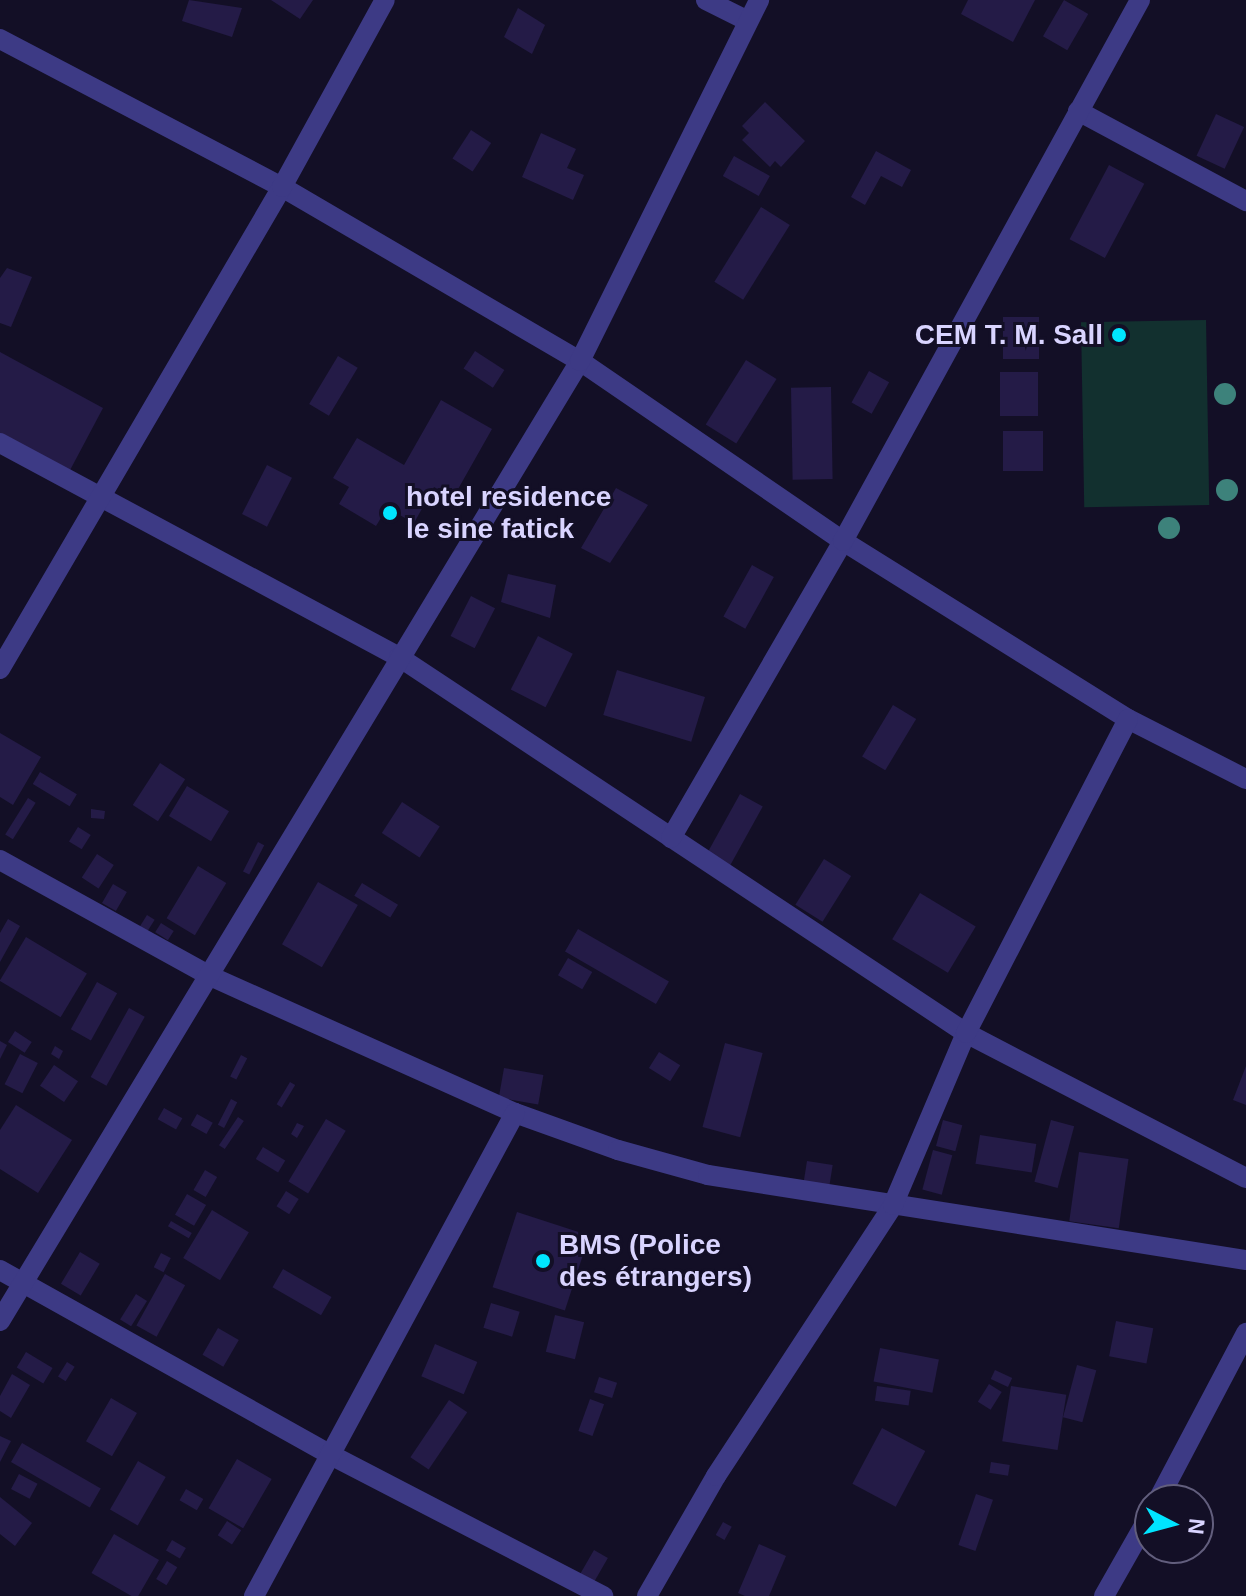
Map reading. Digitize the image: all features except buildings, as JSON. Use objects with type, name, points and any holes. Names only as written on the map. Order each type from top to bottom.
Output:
[{"type":"street","points":[[0,669],[282,187],[385,0]]},
{"type":"street","points":[[706,0],[748,21]]},
{"type":"street","points":[[0,1321],[20,1281],[210,976],[399,657],[580,361],[759,0]]},
{"type":"street","points":[[671,838],[843,541],[1140,0]]},
{"type":"street","points":[[0,39],[282,187],[580,361],[843,541],[1128,719],[1246,779]]},
{"type":"street","points":[[1078,111],[1246,201]]},
{"type":"street","points":[[0,443],[399,657],[966,1033],[1246,1178]]},
{"type":"street","points":[[647,1596],[716,1476],[893,1205],[966,1033],[1128,719]]},
{"type":"street","points":[[0,860],[210,976],[515,1113],[708,1175],[1246,1260]]},
{"type":"street","points":[[254,1596],[515,1113]]},
{"type":"street","points":[[0,1270],[329,1454],[603,1596]]},
{"type":"street","points":[[1166,1484],[1246,1333]]},
{"type":"street","points":[[1104,1596],[1134,1543]]},
{"type":"green space","points":[[1206,320],[1209,505],[1084,507],[1081,322]]},
{"type":"place","name":"CEM T. M. Sall","points":[[1119,335]]},
{"type":"place","name":"hotel residence le sine fatick","points":[[390,513]]},
{"type":"place","name":"BMS (Police des étrangers)","points":[[543,1261]]}]
